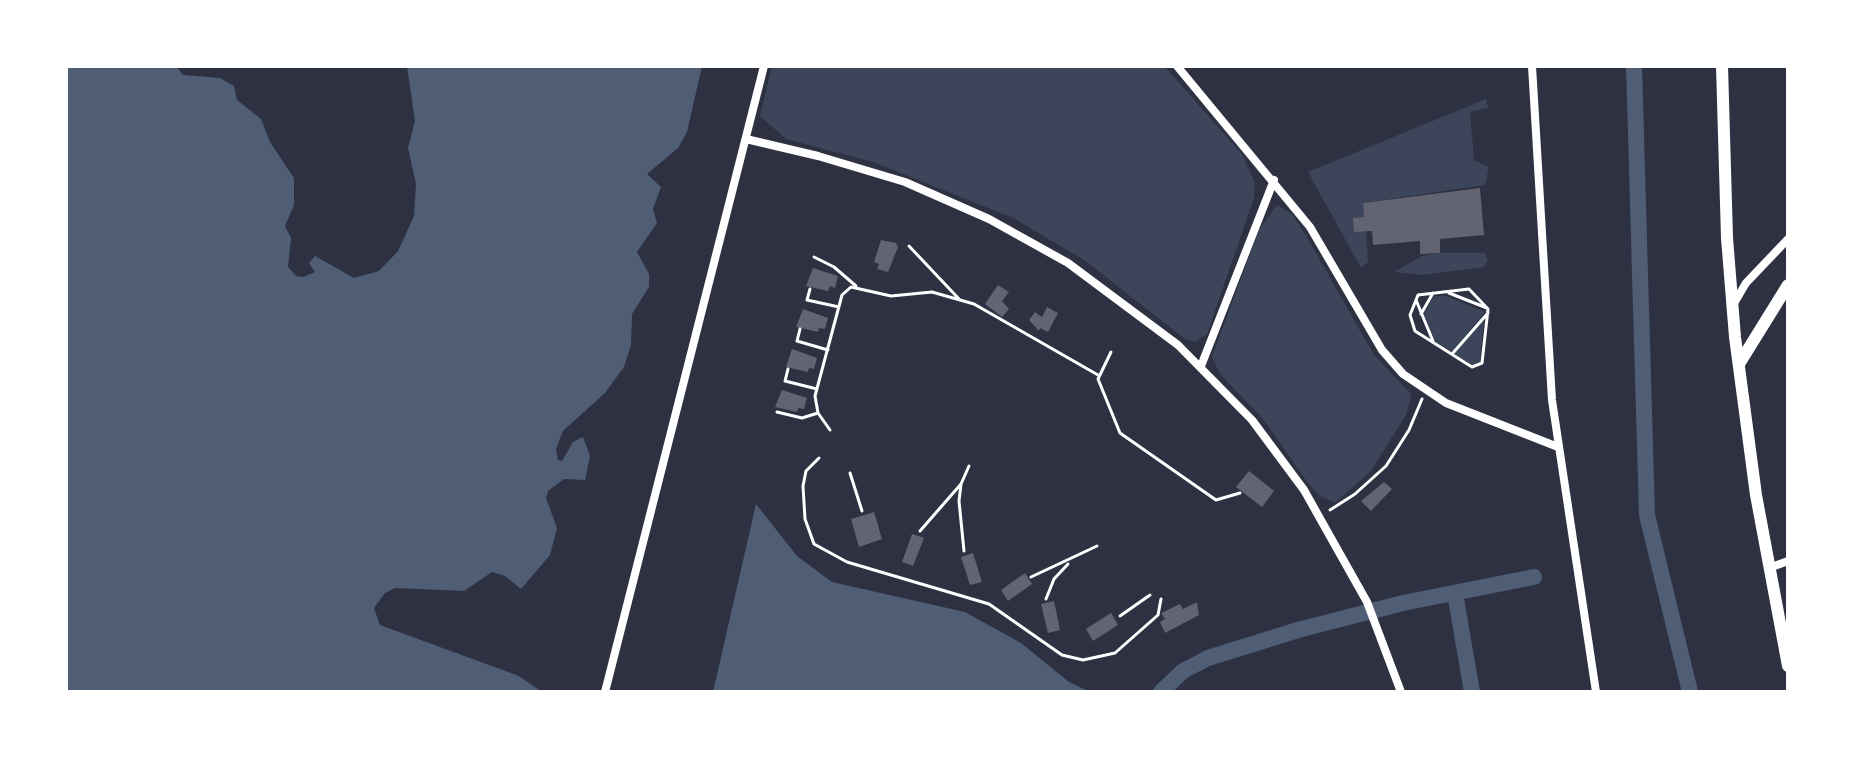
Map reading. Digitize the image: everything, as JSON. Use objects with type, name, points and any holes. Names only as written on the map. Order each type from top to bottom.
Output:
[{"type":"main road","points":[[1722,66],[1733,305],[1739,364],[1756,495],[1788,666]]},
{"type":"main road","points":[[1739,364],[1763,319],[1788,285]]},
{"type":"street","points":[[605,692],[764,66]]},
{"type":"street","points":[[1177,66],[1310,227],[1382,350],[1403,374],[1424,391],[1558,447]]},
{"type":"street","points":[[1532,66],[1551,384],[1596,692]]},
{"type":"street","points":[[746,139],[905,182],[989,219],[1106,289],[1201,366],[1252,420],[1321,516],[1375,621],[1401,692]]},
{"type":"street","points":[[1201,366],[1274,180]]},
{"type":"street","points":[[1733,305],[1746,283],[1788,239]]},
{"type":"street","points":[[1769,568],[1788,561]]},
{"type":"path","points":[[909,246],[959,299]]},
{"type":"path","points":[[814,257],[834,267],[856,286],[891,296],[932,292],[959,299],[1031,334],[1098,375]]},
{"type":"path","points":[[830,430],[818,413],[817,389],[844,292],[856,286]]},
{"type":"path","points":[[810,289],[807,300],[839,307]]},
{"type":"path","points":[[1469,289],[1488,311],[1482,363],[1472,367],[1415,331],[1410,315],[1418,295],[1433,293],[1469,289]]},
{"type":"path","points":[[1445,292],[1488,311]]},
{"type":"path","points":[[1421,314],[1433,293]]},
{"type":"path","points":[[1416,300],[1433,342]]},
{"type":"path","points":[[1452,354],[1488,311]]},
{"type":"path","points":[[800,329],[797,341],[828,350]]},
{"type":"path","points":[[1111,352],[1098,375],[1101,390],[1124,436],[1216,500],[1240,493]]},
{"type":"path","points":[[788,369],[785,381],[817,389]]},
{"type":"path","points":[[1321,516],[1355,494],[1386,466],[1409,430],[1424,391]]},
{"type":"path","points":[[777,412],[802,418],[818,413]]},
{"type":"path","points":[[819,458],[806,471],[803,486],[805,519],[814,544],[847,562],[989,604],[1062,655],[1083,660],[1115,653],[1158,615],[1161,599]]},
{"type":"path","points":[[920,531],[961,484],[969,466]]},
{"type":"path","points":[[850,473],[862,511]]},
{"type":"path","points":[[961,484],[958,516],[964,551]]},
{"type":"path","points":[[1031,577],[1071,562],[1097,546]]},
{"type":"path","points":[[1046,599],[1054,579],[1071,562]]},
{"type":"path","points":[[1120,616],[1150,595]]},
{"type":"shaded area","points":[[66,66],[176,66],[183,75],[220,78],[234,86],[237,100],[261,119],[270,142],[294,178],[294,205],[285,226],[291,238],[288,267],[296,276],[303,277],[315,272],[309,263],[315,256],[354,278],[379,271],[398,251],[414,216],[416,184],[408,148],[415,121],[407,66],[702,66],[687,132],[678,148],[647,174],[661,187],[653,209],[657,223],[637,252],[649,274],[649,287],[632,314],[631,345],[624,367],[605,393],[563,431],[556,449],[558,460],[562,461],[573,442],[583,437],[590,456],[585,480],[564,479],[548,491],[546,498],[557,528],[550,555],[521,589],[505,576],[492,572],[464,591],[395,588],[385,593],[374,608],[380,625],[519,676],[542,692],[66,692]]},
{"type":"shaded area","points":[[772,66],[1164,66],[1242,154],[1255,183],[1254,198],[1207,334],[1195,342],[1185,339],[1084,260],[1013,218],[873,162],[786,139],[760,116]]},
{"type":"shaded area","points":[[1486,99],[1488,108],[1470,112],[1474,160],[1489,167],[1485,185],[1363,203],[1364,217],[1353,218],[1366,231],[1368,262],[1361,268],[1308,172]]},
{"type":"shaded area","points":[[1277,205],[1292,214],[1305,234],[1374,355],[1411,394],[1407,413],[1371,471],[1335,503],[1320,496],[1307,482],[1264,420],[1220,374],[1212,357],[1259,230]]},
{"type":"shaded area","points":[[1485,253],[1488,260],[1484,267],[1423,275],[1394,272],[1422,256]]},
{"type":"shaded area","points":[[1434,296],[1446,296],[1485,312],[1452,352],[1435,341],[1424,314]]},
{"type":"shaded area","points":[[1484,320],[1480,361],[1473,365],[1453,353]]},
{"type":"shaded area","points":[[756,504],[797,556],[832,582],[965,612],[1021,643],[1069,682],[1090,692],[713,692]]},
{"type":"building","points":[[1480,188],[1484,235],[1440,239],[1440,253],[1420,254],[1420,241],[1373,245],[1372,231],[1354,232],[1353,218],[1364,217],[1363,203]]},
{"type":"building","points":[[881,240],[896,243],[898,247],[888,272],[877,269],[879,264],[874,262]]},
{"type":"building","points":[[813,268],[838,276],[835,288],[830,286],[828,291],[806,286]]},
{"type":"building","points":[[998,285],[1009,292],[1002,301],[1009,309],[1002,317],[985,304]]},
{"type":"building","points":[[1047,307],[1058,313],[1048,332],[1040,328],[1039,331],[1029,320],[1035,312],[1042,317]]},
{"type":"building","points":[[803,309],[828,318],[825,329],[819,328],[818,332],[796,327]]},
{"type":"building","points":[[792,349],[817,358],[814,369],[809,368],[808,372],[786,367]]},
{"type":"building","points":[[782,390],[807,398],[804,409],[798,408],[797,412],[775,407]]},
{"type":"building","points":[[1249,471],[1274,491],[1262,507],[1236,487]]},
{"type":"building","points":[[1384,482],[1392,489],[1371,511],[1361,501]]},
{"type":"building","points":[[874,512],[882,539],[859,547],[851,519]]},
{"type":"building","points":[[912,534],[924,538],[913,566],[902,562]]},
{"type":"building","points":[[973,553],[982,582],[970,585],[961,557]]},
{"type":"building","points":[[1025,573],[1032,584],[1008,601],[1001,590]]},
{"type":"building","points":[[1054,601],[1060,630],[1048,633],[1041,604]]},
{"type":"building","points":[[1197,602],[1199,615],[1165,633],[1160,622],[1165,619],[1161,613],[1180,604],[1183,609]]},
{"type":"building","points":[[1111,613],[1118,625],[1093,641],[1086,629]]},
{"type":"waterway","points":[[1634,66],[1647,515],[1690,692]]},
{"type":"waterway","points":[[1161,692],[1183,671],[1208,658],[1298,630],[1403,603],[1534,577]]},
{"type":"waterway","points":[[1455,593],[1472,692]]}]
